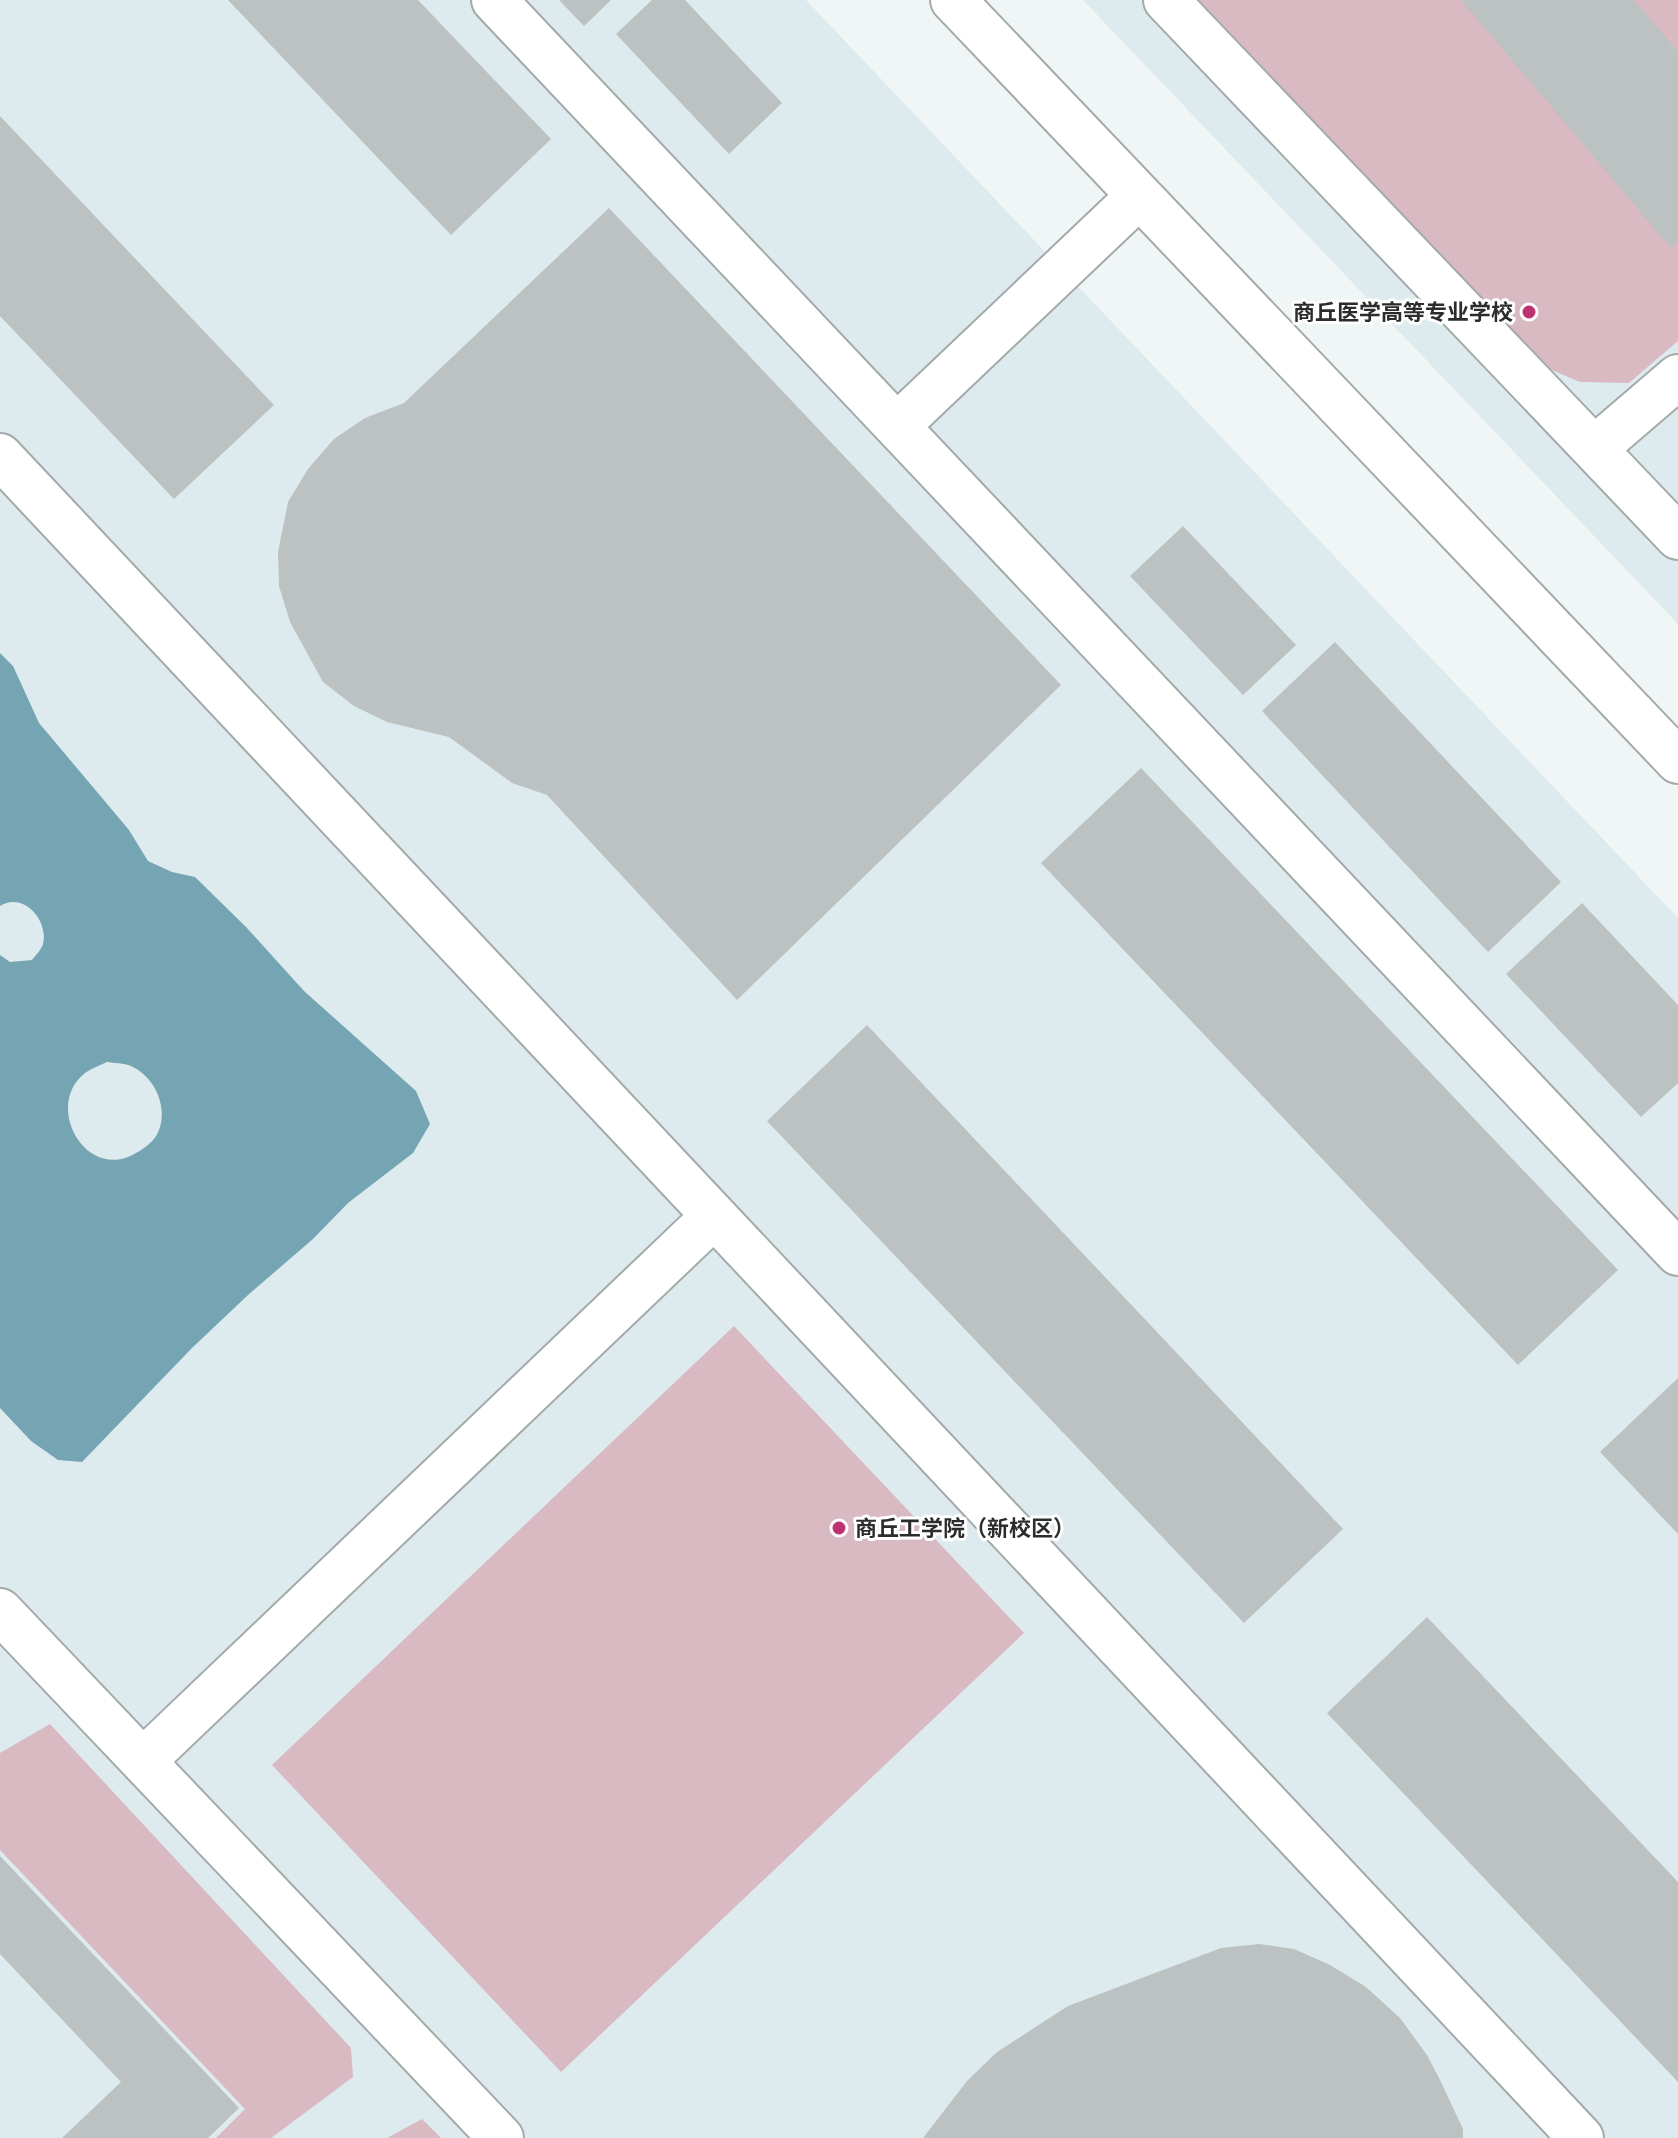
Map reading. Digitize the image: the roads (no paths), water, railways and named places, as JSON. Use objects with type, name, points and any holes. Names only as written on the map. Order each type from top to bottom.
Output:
[{"type":"street","points":[[494,0],[1678,1253]]},
{"type":"street","points":[[953,0],[1678,761]]},
{"type":"street","points":[[1166,0],[1678,537]]},
{"type":"street","points":[[897,426],[1139,196]]},
{"type":"street","points":[[1594,449],[1678,377]]},
{"type":"street","points":[[0,456],[1581,2138]]},
{"type":"street","points":[[143,1761],[714,1216]]},
{"type":"street","points":[[0,1611],[501,2138]]},
{"type":"water","points":[[0,653],[13,666],[39,723],[129,830],[148,861],[172,872],[195,877],[304,991],[416,1091],[430,1124],[413,1153],[348,1203],[313,1239],[248,1295],[82,1462],[58,1460],[31,1441],[0,1408],[0,955],[10,962],[32,960],[42,946],[44,935],[38,917],[25,905],[9,902],[0,906]],"holes":[[[107,1062],[131,1066],[146,1076],[156,1091],[162,1109],[159,1131],[154,1139],[136,1153],[118,1160],[101,1158],[87,1150],[76,1137],[69,1121],[68,1104],[73,1087],[85,1073]]]},
{"type":"place","name":"商丘医学高等专业学校","points":[[1529,312]]},
{"type":"place","name":"商丘工学院（新校区）","points":[[839,1528]]}]
